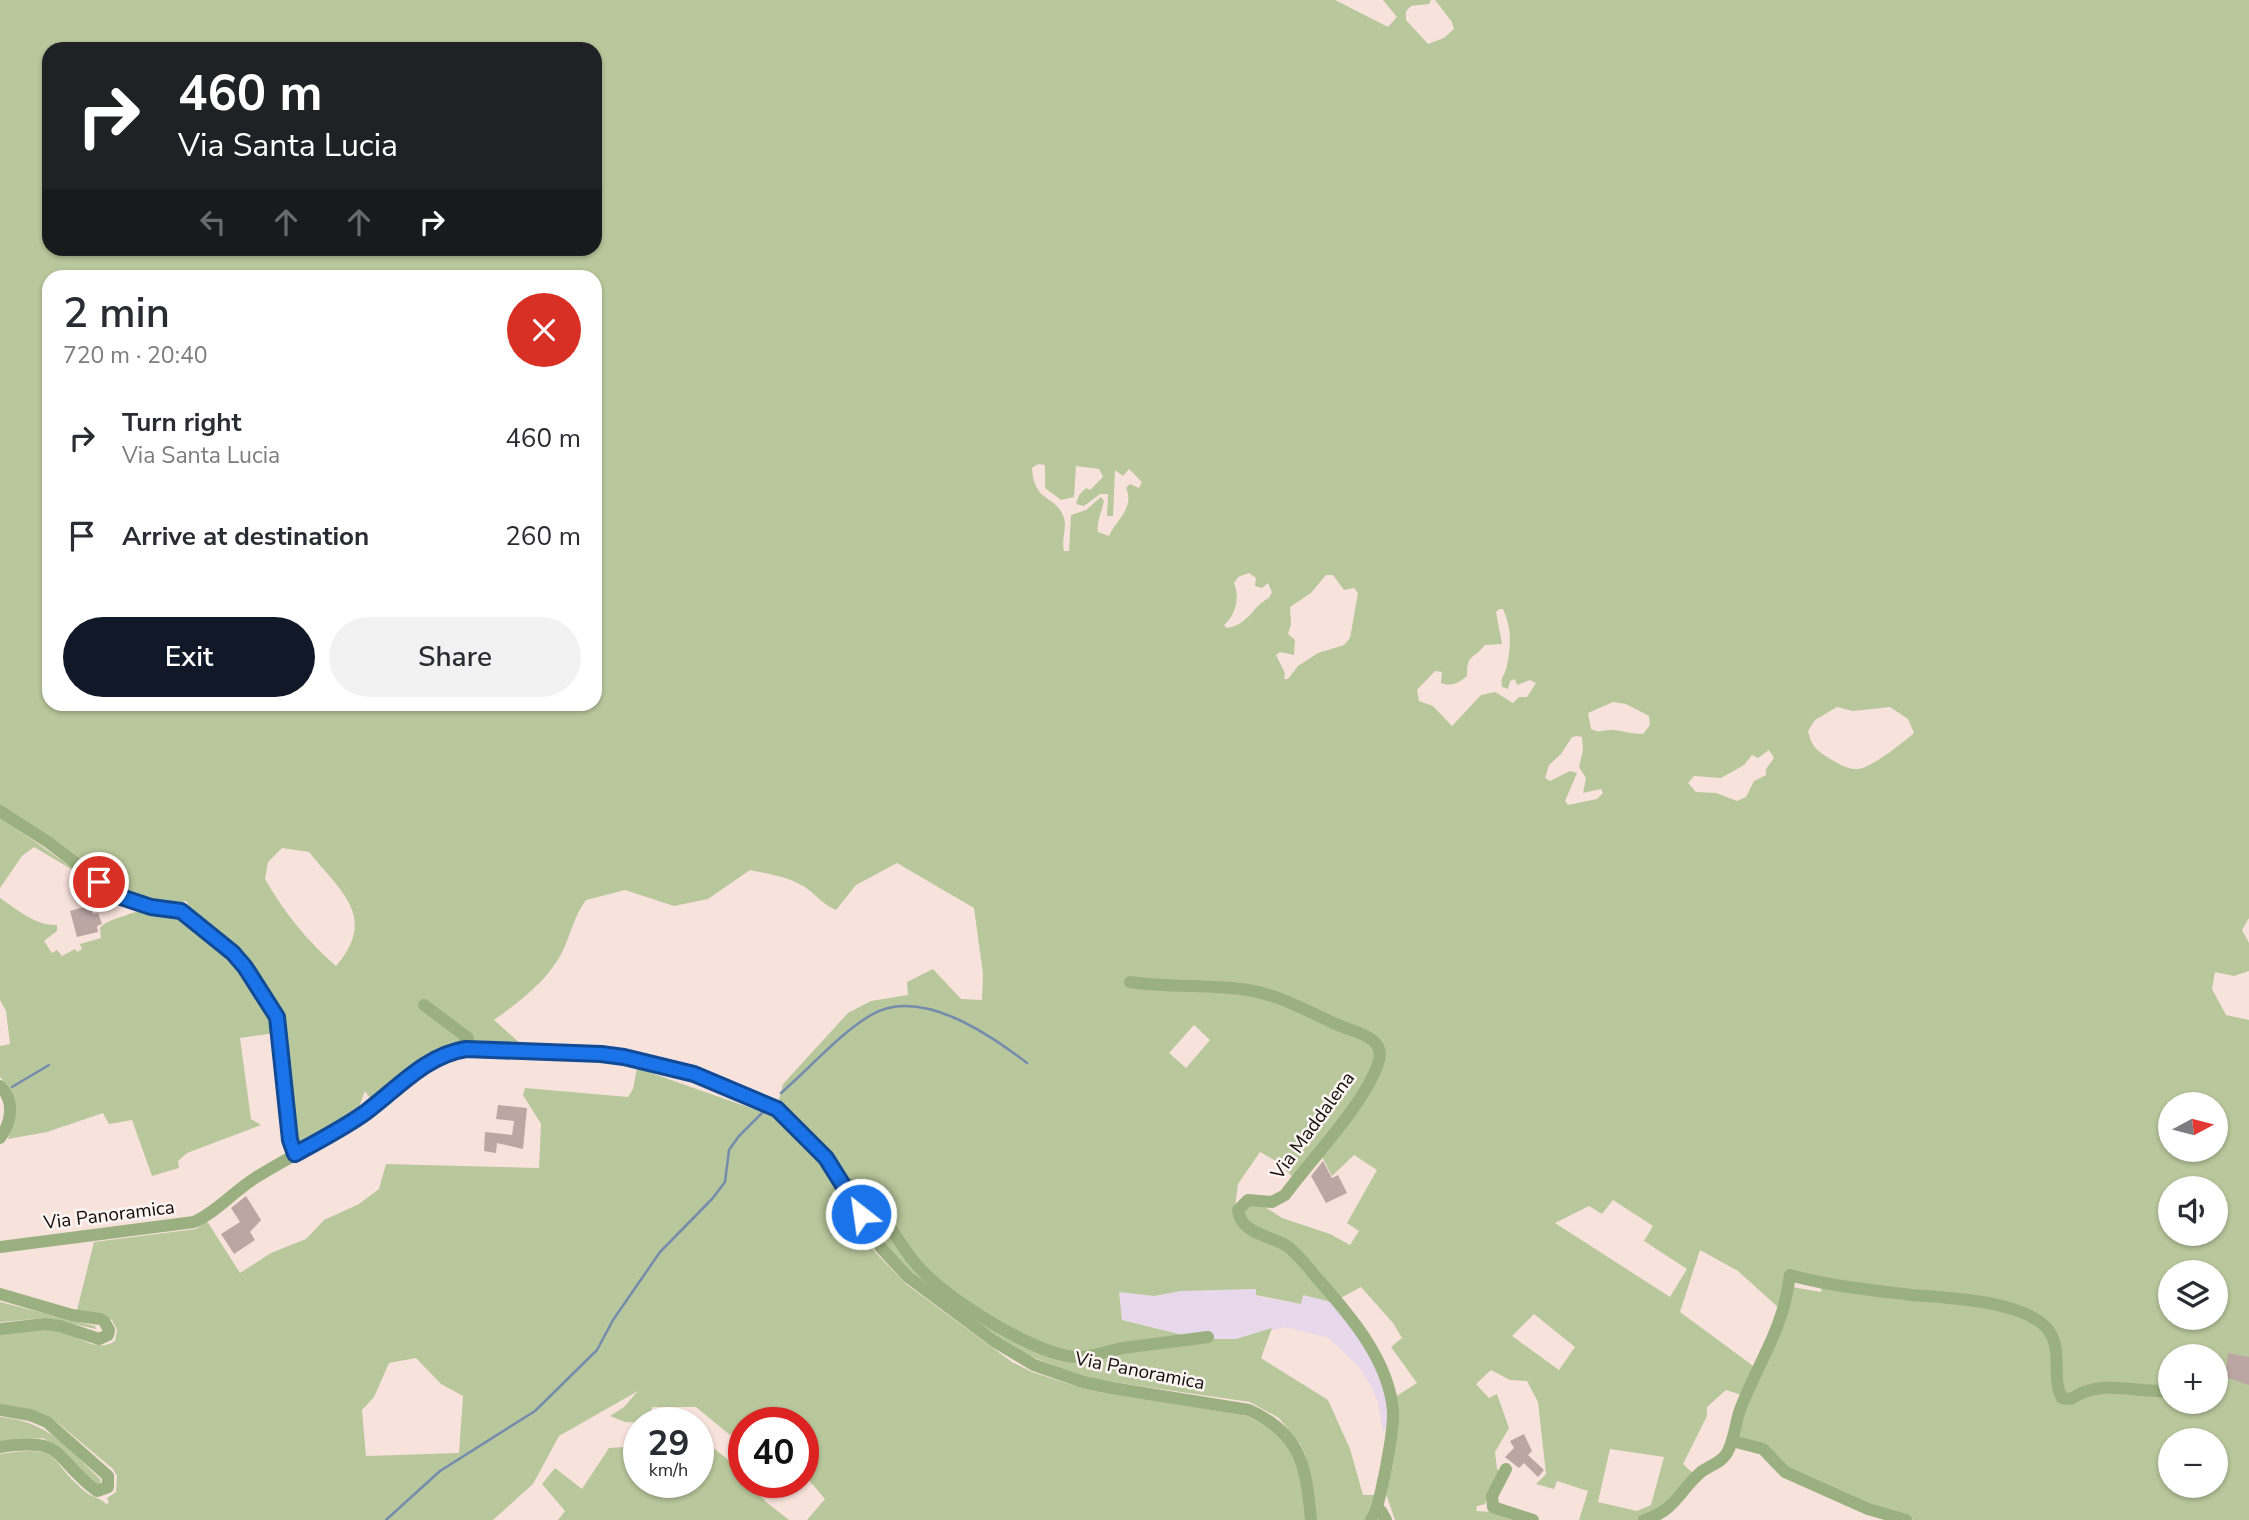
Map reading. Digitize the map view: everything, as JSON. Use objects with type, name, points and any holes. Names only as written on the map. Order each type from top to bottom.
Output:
[{"type":"street","points":[[0,811],[48,842],[121,897],[151,907],[181,911],[233,953],[264,993],[277,1017],[290,1140],[295,1154]]},
{"type":"street","name":"Via Maddalena","points":[[1130,982],[1250,990],[1296,1005],[1340,1027],[1371,1036],[1375,1042],[1378,1063],[1356,1101],[1285,1195],[1272,1202],[1248,1200],[1238,1210],[1246,1227],[1279,1242],[1299,1257],[1336,1300],[1369,1345],[1378,1363],[1388,1386],[1393,1411],[1378,1517]]},
{"type":"street","points":[[424,1005],[468,1038],[459,1050]]},
{"type":"street","name":"Via Panoramica","points":[[0,1247],[194,1222],[254,1178],[364,1114],[436,1059],[459,1050],[624,1057],[694,1074],[777,1109],[813,1142],[842,1181],[881,1248],[908,1277],[1015,1356],[1083,1382],[1249,1410],[1273,1422],[1292,1441],[1298,1452],[1305,1475],[1311,1520]]},
{"type":"street","points":[[0,1086],[7,1093],[10,1106],[7,1129],[0,1139]]},
{"type":"street","name":"Via Panoramica","points":[[842,1181],[854,1186],[870,1199],[915,1264],[933,1282],[984,1317],[1040,1348],[1076,1357],[1208,1337]]},
{"type":"street","points":[[1644,1520],[1658,1516],[1698,1475],[1722,1460],[1732,1441],[1740,1409],[1777,1330],[1790,1275],[1911,1294],[1979,1300],[2034,1317],[2049,1331],[2056,1347],[2057,1390],[2062,1398],[2071,1399],[2080,1393],[2112,1387],[2158,1390]]},
{"type":"street","points":[[0,1294],[72,1315],[100,1319],[109,1331],[99,1339],[45,1324],[0,1329]]},
{"type":"street","points":[[0,1410],[30,1415],[57,1429],[108,1476],[108,1487],[97,1492],[57,1452],[41,1443],[0,1447]]},
{"type":"street","points":[[1732,1441],[1763,1449],[1785,1472],[1868,1508],[1906,1520]]},
{"type":"street","points":[[1493,1507],[1492,1496],[1506,1469]]},
{"type":"street","points":[[1477,1509],[1493,1507],[1533,1520]]},
{"type":"shaded area","points":[[1257,1289],[1256,1296],[1300,1304],[1303,1295],[1335,1303],[1367,1348],[1385,1388],[1389,1423],[1383,1432],[1378,1403],[1370,1384],[1359,1367],[1329,1338],[1285,1327],[1236,1339],[1199,1339],[1122,1320],[1119,1291],[1154,1296],[1181,1291]]},
{"type":"green space","points":[[0,0],[1335,0],[1388,27],[1397,17],[1383,0],[1431,0],[1429,4],[1411,6],[1406,11],[1406,20],[1428,44],[1444,38],[1454,29],[1452,22],[1435,0],[2249,0],[2249,918],[2242,930],[2249,943],[2249,971],[2234,976],[2215,972],[2212,989],[2226,1015],[2249,1020],[2249,1520],[1914,1520],[1868,1504],[1782,1466],[1761,1445],[1737,1438],[1749,1398],[1779,1337],[1792,1287],[1821,1292],[1823,1278],[1785,1274],[1787,1284],[1781,1310],[1738,1271],[1700,1250],[1680,1312],[1756,1368],[1742,1395],[1726,1390],[1707,1407],[1707,1416],[1683,1464],[1695,1475],[1672,1502],[1640,1517],[1641,1520],[1579,1520],[1588,1491],[1557,1481],[1554,1489],[1536,1484],[1546,1474],[1538,1402],[1527,1381],[1510,1380],[1491,1370],[1476,1384],[1489,1398],[1497,1394],[1509,1428],[1495,1452],[1497,1469],[1501,1472],[1485,1504],[1477,1506],[1476,1511],[1493,1512],[1522,1520],[1395,1520],[1385,1491],[1398,1414],[1395,1397],[1417,1383],[1391,1347],[1402,1338],[1393,1323],[1361,1287],[1339,1299],[1292,1245],[1248,1224],[1241,1213],[1243,1206],[1257,1202],[1282,1218],[1330,1234],[1350,1245],[1359,1231],[1347,1223],[1377,1170],[1354,1155],[1332,1176],[1320,1153],[1368,1093],[1379,1066],[1380,1053],[1377,1054],[1367,1081],[1294,1178],[1276,1161],[1260,1152],[1238,1184],[1235,1207],[1238,1219],[1250,1234],[1292,1254],[1335,1303],[1303,1295],[1301,1304],[1256,1295],[1256,1289],[1181,1291],[1154,1296],[1119,1292],[1122,1320],[1199,1339],[1236,1339],[1272,1328],[1261,1358],[1328,1400],[1350,1449],[1363,1495],[1376,1495],[1368,1520],[1316,1520],[1305,1454],[1279,1418],[1250,1402],[1085,1378],[1020,1352],[914,1277],[884,1245],[855,1194],[860,1188],[847,1178],[820,1143],[780,1105],[783,1084],[848,1013],[871,1001],[908,995],[907,982],[933,969],[961,999],[982,1000],[983,974],[974,908],[897,863],[856,885],[836,910],[796,882],[750,870],[708,899],[674,906],[625,890],[586,900],[550,971],[523,998],[494,1020],[522,1045],[466,1044],[434,1051],[371,1100],[365,1091],[359,1107],[297,1146],[282,1022],[272,1001],[237,951],[185,910],[189,906],[186,901],[180,904],[182,907],[143,898],[108,882],[87,867],[89,863],[83,859],[80,862],[0,807]],"holes":[[[1038,464],[1045,465],[1045,488],[1061,500],[1074,497],[1076,466],[1099,469],[1103,477],[1090,490],[1086,488],[1079,495],[1076,504],[1084,506],[1100,494],[1108,494],[1107,516],[1113,516],[1115,470],[1123,476],[1129,469],[1142,482],[1139,488],[1130,484],[1126,488],[1126,508],[1109,536],[1098,532],[1104,501],[1101,497],[1086,510],[1071,515],[1069,551],[1064,551],[1064,518],[1056,505],[1037,488],[1032,468]],[[1249,573],[1256,578],[1255,586],[1262,588],[1268,583],[1272,592],[1246,619],[1227,628],[1224,625],[1234,611],[1237,600],[1234,583],[1238,577]],[[1326,575],[1333,575],[1344,590],[1354,588],[1358,593],[1350,638],[1344,645],[1318,653],[1298,666],[1288,679],[1284,679],[1285,673],[1276,655],[1280,652],[1294,655],[1295,640],[1288,634],[1291,624],[1290,607],[1311,593]],[[1503,609],[1509,630],[1510,644],[1502,687],[1508,689],[1510,681],[1515,679],[1517,685],[1530,680],[1536,683],[1527,697],[1519,697],[1513,703],[1495,692],[1481,695],[1452,726],[1433,706],[1419,701],[1417,690],[1435,671],[1442,672],[1441,683],[1461,681],[1467,676],[1470,660],[1485,645],[1502,644],[1496,612]],[[1613,702],[1626,704],[1649,716],[1650,725],[1643,734],[1594,730],[1591,729],[1588,713]],[[1837,707],[1853,711],[1890,707],[1908,719],[1914,733],[1879,759],[1854,769],[1838,763],[1814,747],[1808,731],[1815,720]],[[1572,737],[1582,737],[1583,750],[1579,767],[1586,778],[1583,793],[1601,789],[1603,793],[1597,799],[1568,805],[1565,801],[1577,773],[1570,771],[1550,781],[1545,778],[1549,765],[1561,754]],[[1769,750],[1774,758],[1766,769],[1766,775],[1754,781],[1746,797],[1737,801],[1716,793],[1696,792],[1688,783],[1694,776],[1721,778],[1744,765],[1752,755],[1758,758]],[[282,848],[309,852],[343,893],[354,919],[354,933],[348,949],[336,966],[306,936],[272,891],[265,879],[268,862]],[[1194,1025],[1210,1040],[1186,1068],[1169,1053]],[[1613,1200],[1653,1226],[1644,1241],[1687,1269],[1670,1297],[1555,1223],[1589,1206],[1602,1214]],[[1534,1314],[1575,1347],[1559,1370],[1512,1336]],[[1610,1449],[1664,1457],[1651,1505],[1637,1511],[1598,1502]]]},
{"type":"green space","points":[[0,817],[88,879],[34,847],[22,856],[0,888]]},
{"type":"green space","points":[[0,898],[34,920],[57,925],[57,931],[44,941],[52,953],[57,950],[62,956],[75,949],[77,952],[82,949],[80,944],[101,938],[100,928],[108,922],[148,910],[174,915],[194,925],[213,940],[231,957],[261,996],[271,1015],[276,1033],[240,1038],[251,1119],[261,1125],[187,1153],[178,1161],[179,1168],[152,1176],[132,1120],[109,1124],[103,1113],[47,1132],[8,1139],[14,1107],[11,1092],[0,1077],[0,1046],[10,1044],[6,1011],[0,1000]]},
{"type":"green space","points":[[637,1068],[776,1117],[794,1128],[803,1148],[808,1146],[827,1169],[875,1252],[906,1284],[1012,1362],[1032,1372],[1082,1388],[1247,1416],[1273,1429],[1290,1447],[1301,1475],[1306,1520],[807,1520],[825,1499],[819,1492],[819,1407],[728,1407],[728,1433],[714,1422],[714,1407],[624,1407],[638,1391],[559,1436],[533,1484],[493,1520],[0,1520],[0,1454],[21,1451],[45,1453],[87,1493],[106,1504],[109,1503],[107,1498],[116,1492],[117,1476],[113,1469],[58,1423],[48,1416],[0,1405],[0,1334],[46,1330],[62,1332],[95,1345],[115,1341],[117,1330],[112,1320],[77,1310],[94,1242],[196,1229],[207,1221],[240,1273],[271,1253],[306,1239],[324,1220],[359,1204],[379,1189],[386,1164],[539,1168],[541,1124],[523,1095],[525,1088],[628,1097],[633,1089]],"holes":[[[416,1358],[441,1384],[463,1396],[459,1453],[366,1456],[362,1410],[374,1397],[389,1363]]]},
{"type":"green space","points":[[0,1302],[95,1326],[96,1329],[46,1318],[0,1322]]},
{"type":"green space","points":[[623,1408],[623,1421],[610,1416]]},
{"type":"green space","points":[[0,1417],[32,1424],[45,1430],[67,1447],[101,1483],[98,1485],[43,1438],[0,1441]]},
{"type":"green space","points":[[623,1447],[623,1498],[714,1498],[714,1448],[728,1460],[728,1498],[762,1498],[789,1520],[558,1520],[565,1511],[542,1484],[555,1468],[582,1489],[609,1448]]},
{"type":"building","points":[[91,905],[93,914],[98,913],[102,924],[97,926],[98,932],[77,937],[70,911]]},
{"type":"building","points":[[498,1105],[527,1108],[523,1149],[497,1143],[496,1153],[484,1151],[485,1132],[512,1135],[514,1121],[496,1119]]},
{"type":"building","points":[[1323,1161],[1332,1178],[1338,1175],[1347,1193],[1326,1203],[1311,1176]]},
{"type":"building","points":[[246,1196],[261,1220],[250,1232],[255,1240],[234,1254],[221,1234],[240,1222],[231,1208]]},
{"type":"building","points":[[2228,1353],[2249,1357],[2249,1385],[2228,1378]]},
{"type":"building","points":[[1524,1434],[1532,1451],[1528,1455],[1544,1470],[1538,1477],[1524,1463],[1519,1468],[1505,1457],[1514,1448],[1510,1441]]},
{"type":"waterway","points":[[781,1093],[847,1032],[871,1015],[890,1008],[911,1006],[953,1017],[974,1027],[1027,1063]]},
{"type":"waterway","points":[[12,1087],[49,1065]]},
{"type":"waterway","points":[[386,1520],[440,1471],[535,1411],[597,1350],[613,1320],[660,1252],[725,1182],[729,1150],[762,1113]]},
{"type":"route","points":[[99,882],[121,897],[151,907],[181,911],[233,953],[264,993],[273,1007],[280,1031],[290,1140],[295,1154],[364,1114],[400,1083],[436,1059],[454,1051],[466,1049],[601,1054],[694,1074],[777,1109],[813,1142],[826,1158],[861,1214]]}]
